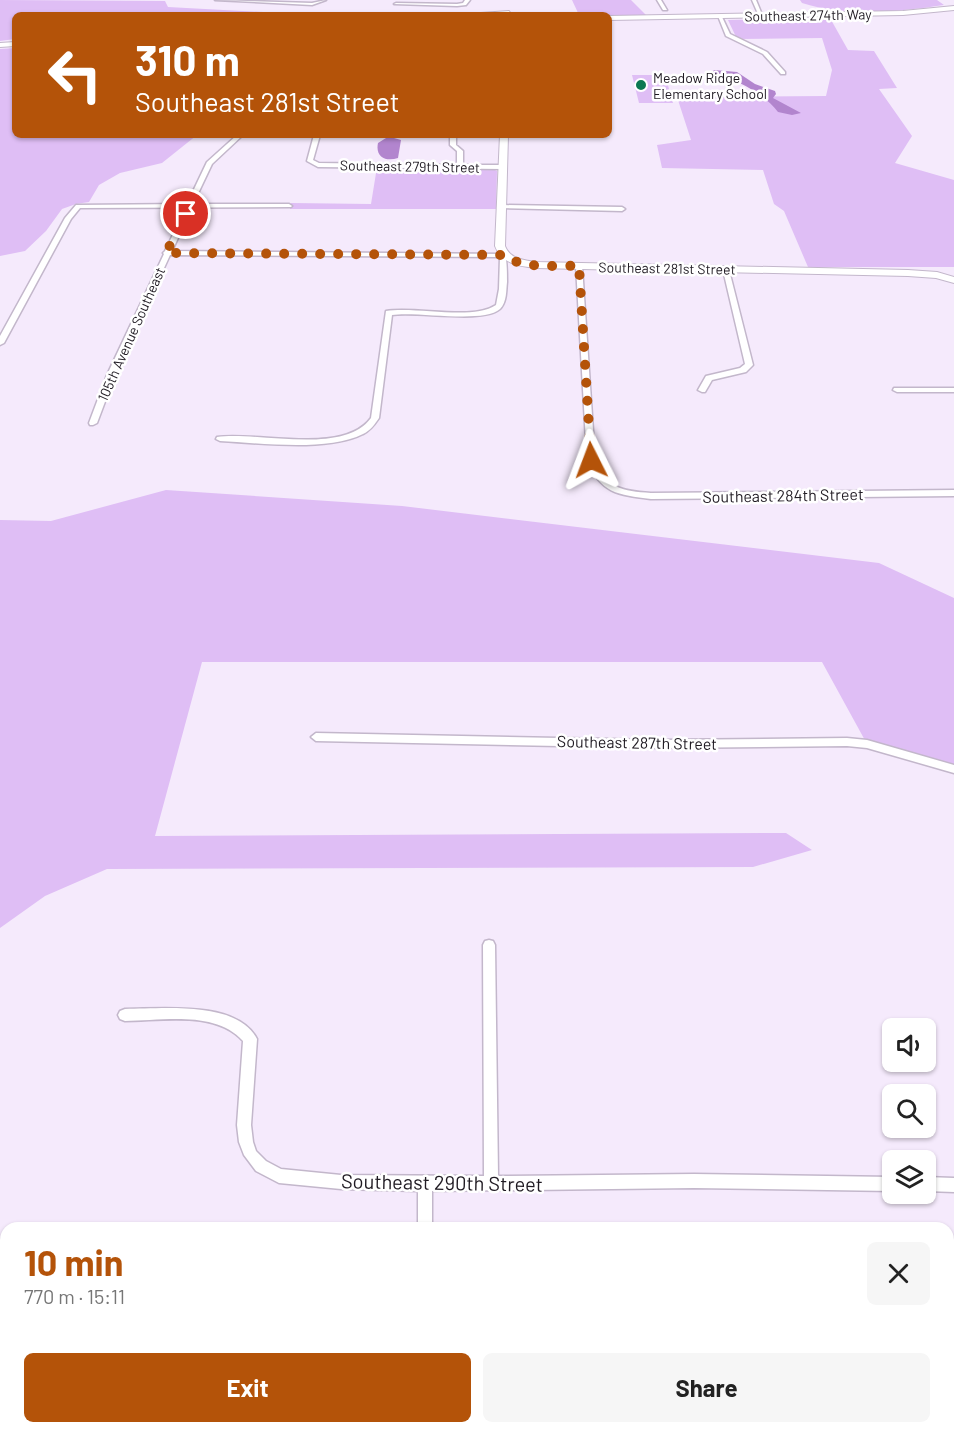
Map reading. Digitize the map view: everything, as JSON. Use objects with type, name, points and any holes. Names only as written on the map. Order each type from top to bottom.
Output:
[{"type":"street","points":[[217,0],[322,1]]},
{"type":"street","points":[[659,0],[665,9]]},
{"type":"street","points":[[754,0],[761,16]]},
{"type":"street","points":[[396,4],[466,2]]},
{"type":"street","points":[[950,9],[954,13]]},
{"type":"street","name":"Southeast 274th Way","points":[[612,19],[903,13],[950,9]]},
{"type":"street","points":[[720,17],[728,35],[765,53],[783,73]]},
{"type":"street","points":[[190,205],[209,163],[237,138]]},
{"type":"street","name":"Southeast 279th Street","points":[[316,138],[310,161],[318,165],[503,167]]},
{"type":"street","points":[[453,138],[453,145],[460,151],[460,167]]},
{"type":"street","points":[[220,439],[323,440],[356,435],[369,428],[375,418],[389,313],[478,313],[496,310],[501,304],[504,255],[500,246],[504,138]]},
{"type":"street","points":[[0,343],[75,209],[92,205],[289,206]]},
{"type":"street","points":[[502,207],[622,209]]},
{"type":"street","name":"105th Avenue Southeast","points":[[93,423],[111,375],[186,214]]},
{"type":"street","name":"Southeast 281st Street","points":[[166,253],[504,255],[524,264],[908,273],[937,275],[954,280]]},
{"type":"street","name":"Southeast 284th Street","points":[[579,266],[591,460],[596,474],[612,490],[651,496],[954,493]]},
{"type":"street","points":[[702,390],[709,378],[743,370],[749,365],[726,270]]},
{"type":"street","points":[[897,390],[954,390]]},
{"type":"street","name":"Southeast 287th Street","points":[[316,737],[660,744],[846,742],[867,744],[954,769]]},
{"type":"street","points":[[489,945],[491,1184]]},
{"type":"street","name":"Southeast 290th Street","points":[[125,1015],[207,1016],[223,1019],[244,1029],[250,1039],[244,1125],[251,1155],[261,1166],[279,1176],[425,1184],[693,1181],[882,1184]]},
{"type":"street","points":[[425,1184],[425,1222]]},
{"type":"street","points":[[936,1184],[954,1185]]},
{"type":"shaded area","points":[[0,0],[165,1],[168,7],[262,12],[12,12],[12,39],[0,41]]},
{"type":"shaded area","points":[[572,0],[631,0],[646,15],[612,15],[612,12],[578,12]]},
{"type":"shaded area","points":[[800,0],[937,0],[944,5],[909,10],[855,12],[819,7],[802,3]]},
{"type":"shaded area","points":[[830,18],[848,50],[874,51],[897,88],[879,89],[912,136],[895,163],[954,180],[954,267],[808,267],[784,211],[774,204],[763,170],[662,168],[657,145],[691,140],[677,97],[826,96],[832,70],[822,38],[737,39],[728,20]]},
{"type":"shaded area","points":[[12,48],[12,138],[193,138],[162,163],[120,173],[99,185],[89,202],[62,209],[46,231],[25,251],[0,256],[0,49]]},
{"type":"shaded area","points":[[714,70],[737,72],[755,84],[775,91],[773,98],[801,113],[792,115],[778,112],[757,93],[730,79],[712,73]]},
{"type":"shaded area","points":[[632,75],[665,75],[673,103],[639,103]]},
{"type":"shaded area","points":[[386,138],[401,140],[398,158],[382,157],[378,152],[378,143]]},
{"type":"shaded area","points":[[377,167],[493,169],[497,171],[496,209],[290,209],[291,203],[371,204]]},
{"type":"shaded area","points":[[166,490],[402,506],[879,563],[954,598],[954,767],[867,744],[822,662],[202,662],[155,836],[786,833],[812,850],[753,867],[107,869],[45,896],[0,928],[0,520],[51,521]]},
{"type":"place","name":"Meadow Ridge Elementary School","points":[[641,85]]},
{"type":"route","points":[[186,214],[166,253],[504,255],[515,262],[524,264],[579,266],[591,460]]}]
